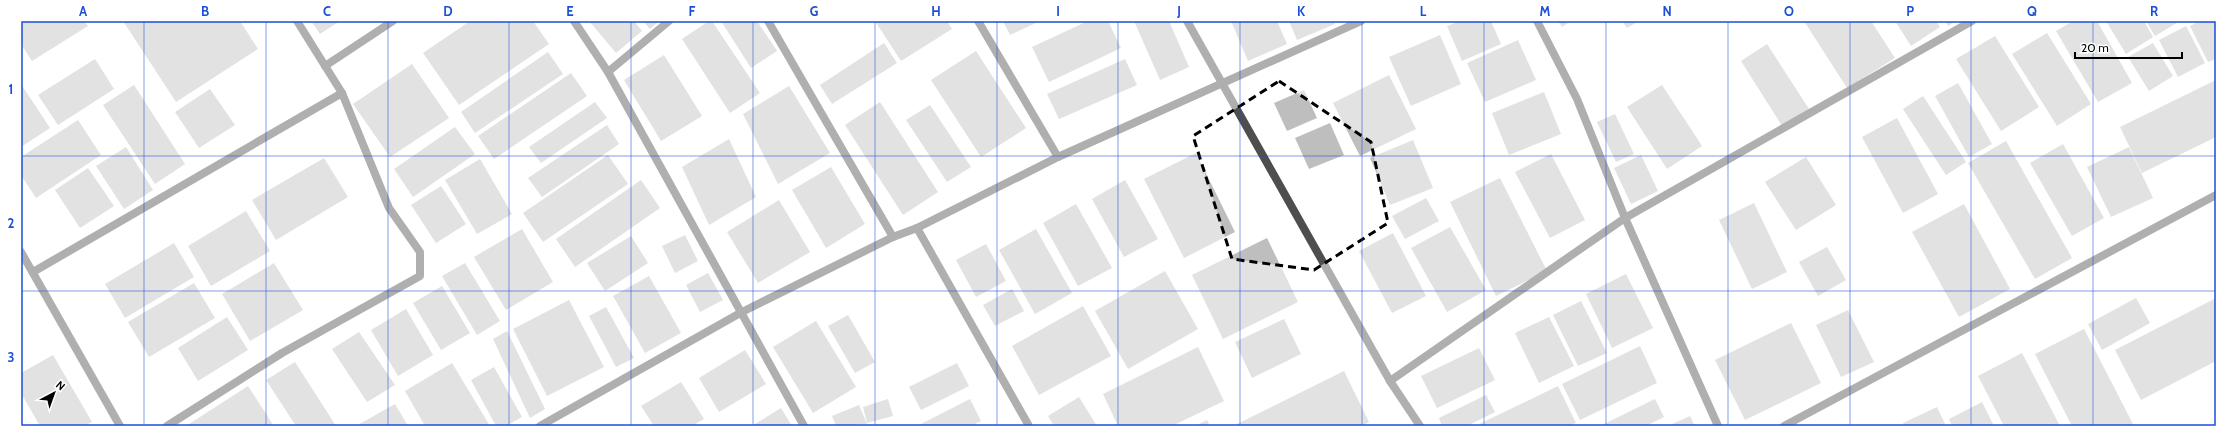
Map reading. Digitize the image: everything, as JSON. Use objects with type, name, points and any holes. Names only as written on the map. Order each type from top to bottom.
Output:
[{"type":"street","points":[[167,426],[282,353],[420,276],[420,252],[389,208],[342,93],[297,21]]},
{"type":"street","points":[[325,66],[393,21]]},
{"type":"street","points":[[574,21],[608,72],[804,426]]},
{"type":"street","points":[[608,72],[669,21]]},
{"type":"street","points":[[768,21],[893,237]]},
{"type":"street","points":[[978,21],[1058,157]]},
{"type":"street","points":[[1188,21],[1220,82],[1390,381],[1420,426]]},
{"type":"street","points":[[540,426],[742,312],[893,237],[918,228],[1058,157],[1220,82],[1361,21]]},
{"type":"street","points":[[1537,21],[1576,99],[1625,218],[1718,426]]},
{"type":"street","points":[[1390,381],[1625,218],[1972,21]]},
{"type":"street","points":[[33,272],[342,93]]},
{"type":"street","points":[[1784,426],[2216,195]]},
{"type":"street","points":[[918,228],[1029,426]]},
{"type":"street","points":[[21,252],[120,426]]},
{"type":"highlighted area","points":[[1279,81],[1371,142],[1388,223],[1314,270],[1232,259],[1193,136]]},
{"type":"building","points":[[21,21],[84,21],[88,26],[32,61],[21,44]]},
{"type":"building","points":[[123,21],[240,21],[258,49],[176,102]]},
{"type":"building","points":[[311,21],[340,21],[320,34]]},
{"type":"building","points":[[470,21],[533,21],[549,44],[459,105],[423,53]]},
{"type":"building","points":[[589,21],[634,21],[642,31],[616,53]]},
{"type":"building","points":[[643,21],[659,21],[650,29]]},
{"type":"building","points":[[709,21],[712,21],[760,93],[730,113],[682,39]]},
{"type":"building","points":[[721,21],[757,21],[777,51],[751,68]]},
{"type":"building","points":[[875,21],[947,21],[952,29],[901,61]]},
{"type":"building","points":[[1003,21],[1040,21],[1010,35]]},
{"type":"building","points":[[1088,21],[1108,21],[1121,48],[1049,82],[1032,47]]},
{"type":"building","points":[[1134,21],[1169,21],[1189,67],[1160,80]]},
{"type":"building","points":[[1231,21],[1277,21],[1287,44],[1248,61]]},
{"type":"building","points":[[1289,21],[1334,21],[1335,24],[1297,40]]},
{"type":"building","points":[[1460,21],[1491,21],[1501,44],[1462,61],[1447,26]]},
{"type":"building","points":[[1558,21],[1571,21],[1562,27]]},
{"type":"building","points":[[1622,21],[1639,21],[1627,28]]},
{"type":"building","points":[[1804,21],[1871,21],[1895,58],[1847,88]]},
{"type":"building","points":[[1895,21],[1936,21],[1940,27],[1911,46]]},
{"type":"building","points":[[1945,21],[1956,21],[1948,26]]},
{"type":"building","points":[[2073,21],[2097,21],[2132,83],[2098,102],[2056,31]]},
{"type":"building","points":[[2106,21],[2144,21],[2153,37],[2126,54]]},
{"type":"building","points":[[2146,21],[2180,21],[2155,36]]},
{"type":"building","points":[[2200,21],[2216,21],[2216,59],[2208,62],[2190,26]]},
{"type":"building","points":[[2186,26],[2205,63],[2178,77],[2159,40]]},
{"type":"building","points":[[2047,33],[2091,104],[2057,126],[2012,54]]},
{"type":"building","points":[[1440,35],[1461,84],[1411,106],[1389,57]]},
{"type":"building","points":[[1995,36],[2039,107],[2001,131],[1956,59]]},
{"type":"building","points":[[1518,40],[1536,80],[1485,102],[1467,63]]},
{"type":"building","points":[[884,43],[897,63],[832,104],[820,85]]},
{"type":"building","points":[[2153,43],[2173,76],[2149,91],[2128,57]]},
{"type":"building","points":[[1767,44],[1811,112],[1784,129],[1741,61]]},
{"type":"building","points":[[976,51],[1026,128],[981,157],[931,80]]},
{"type":"building","points":[[548,52],[563,74],[475,133],[461,112]]},
{"type":"building","points":[[664,55],[702,116],[661,141],[624,80]]},
{"type":"building","points":[[95,59],[114,89],[58,125],[38,95]]},
{"type":"building","points":[[1125,59],[1137,85],[1059,119],[1047,94]]},
{"type":"building","points":[[412,64],[449,118],[390,157],[353,104]]},
{"type":"building","points":[[571,73],[587,96],[494,159],[478,136]]},
{"type":"building","points":[[1389,75],[1416,129],[1360,156],[1333,103]]},
{"type":"building","points":[[2216,80],[2216,137],[2142,173],[2120,127]]},
{"type":"building","points":[[1958,83],[1992,144],[1969,157],[1935,96]]},
{"type":"building","points":[[21,84],[50,128],[21,147]]},
{"type":"building","points":[[134,85],[185,164],[155,184],[103,105]]},
{"type":"building","points":[[1662,85],[1702,146],[1667,169],[1627,107]]},
{"type":"building","points":[[789,86],[830,153],[778,184],[743,114]]},
{"type":"building","points":[[210,89],[235,125],[199,148],[175,112]]},
{"type":"building","points":[[1304,90],[1317,118],[1287,131],[1274,103]]},
{"type":"building","points":[[1544,92],[1561,134],[1509,155],[1492,113]]},
{"type":"building","points":[[1923,96],[1966,162],[1946,175],[1903,109]]},
{"type":"building","points":[[595,102],[607,118],[541,163],[529,147]]},
{"type":"building","points":[[880,102],[938,192],[903,215],[845,125]]},
{"type":"building","points":[[930,105],[971,167],[947,182],[906,120]]},
{"type":"building","points":[[1615,114],[1634,154],[1616,162],[1597,122]]},
{"type":"building","points":[[1897,118],[1938,194],[1903,213],[1862,137]]},
{"type":"building","points":[[78,120],[101,155],[36,198],[21,175],[21,157]]},
{"type":"building","points":[[1330,123],[1344,155],[1309,169],[1295,138]]},
{"type":"building","points":[[607,125],[619,144],[542,197],[528,178]]},
{"type":"building","points":[[455,127],[475,154],[413,197],[394,169]]},
{"type":"building","points":[[729,139],[756,197],[709,225],[682,167]]},
{"type":"building","points":[[1413,140],[1433,188],[1390,205],[1370,158]]},
{"type":"building","points":[[2006,141],[2072,258],[2035,279],[1968,163]]},
{"type":"building","points":[[2063,144],[2104,218],[2072,236],[2030,163]]},
{"type":"building","points":[[126,147],[153,190],[124,209],[96,166]]},
{"type":"building","points":[[2129,147],[2153,198],[2111,217],[2087,167]]},
{"type":"building","points":[[1196,153],[1235,232],[1184,258],[1144,179]]},
{"type":"building","points":[[1551,154],[1585,220],[1550,238],[1515,172]]},
{"type":"building","points":[[608,155],[628,184],[543,242],[523,213]]},
{"type":"building","points":[[1641,155],[1658,191],[1631,204],[1614,168]]},
{"type":"building","points":[[1806,157],[1836,205],[1796,230],[1765,182]]},
{"type":"building","points":[[324,158],[348,197],[276,240],[252,200]]},
{"type":"building","points":[[480,159],[512,214],[477,234],[445,180]]},
{"type":"building","points":[[831,167],[865,224],[826,248],[792,190]]},
{"type":"building","points":[[88,168],[114,206],[80,228],[55,190]]},
{"type":"building","points":[[1500,178],[1547,271],[1496,296],[1450,202]]},
{"type":"building","points":[[641,180],[660,208],[575,267],[556,239]]},
{"type":"building","points":[[1125,180],[1158,239],[1124,257],[1092,199]]},
{"type":"building","points":[[441,186],[466,224],[436,243],[411,205]]},
{"type":"building","points":[[1426,198],[1439,221],[1405,239],[1392,216]]},
{"type":"building","points":[[779,200],[810,252],[758,283],[727,232]]},
{"type":"building","points":[[1754,203],[1787,272],[1752,289],[1719,220]]},
{"type":"building","points":[[1076,204],[1112,268],[1078,286],[1043,223]]},
{"type":"building","points":[[1964,204],[2010,289],[1959,317],[1912,232]]},
{"type":"building","points":[[246,211],[270,251],[211,286],[188,246]]},
{"type":"building","points":[[1450,227],[1486,290],[1447,312],[1411,248]]},
{"type":"building","points":[[522,229],[553,282],[506,310],[474,257]]},
{"type":"building","points":[[1036,229],[1072,293],[1035,314],[999,250]]},
{"type":"building","points":[[1393,233],[1426,296],[1392,313],[1359,251]]},
{"type":"building","points":[[685,235],[698,261],[675,273],[662,246]]},
{"type":"building","points":[[631,236],[648,263],[605,291],[587,263]]},
{"type":"building","points":[[1267,238],[1298,302],[1223,339],[1192,275]]},
{"type":"building","points":[[174,243],[194,277],[125,318],[105,284]]},
{"type":"building","points":[[986,244],[1006,281],[976,297],[956,260]]},
{"type":"building","points":[[1827,247],[1846,280],[1818,296],[1799,262]]},
{"type":"building","points":[[274,263],[303,310],[250,341],[222,294]]},
{"type":"building","points":[[465,263],[500,321],[477,335],[442,276]]},
{"type":"building","points":[[1165,271],[1198,329],[1128,369],[1095,311]]},
{"type":"building","points":[[708,273],[723,300],[700,312],[686,285]]},
{"type":"building","points":[[1626,274],[1653,328],[1612,348],[1586,294]]},
{"type":"building","points":[[649,276],[681,333],[645,353],[613,296]]},
{"type":"building","points":[[194,283],[215,318],[149,357],[128,322]]},
{"type":"building","points":[[442,286],[470,333],[441,350],[413,303]]},
{"type":"building","points":[[1012,289],[1024,311],[995,326],[983,305]]},
{"type":"building","points":[[2136,298],[2150,323],[2102,350],[2088,324]]},
{"type":"building","points":[[2216,298],[2216,361],[2141,400],[2115,350]]},
{"type":"building","points":[[569,300],[604,367],[547,396],[513,329]]},
{"type":"building","points":[[1581,301],[1607,353],[1578,366],[1553,315]]},
{"type":"building","points":[[1083,306],[1111,356],[1039,395],[1012,346]]},
{"type":"building","points":[[606,307],[634,358],[616,367],[589,316]]},
{"type":"building","points":[[406,309],[433,355],[398,376],[371,330]]},
{"type":"building","points":[[1848,310],[1874,362],[1841,377],[1816,325]]},
{"type":"building","points":[[848,315],[875,362],[855,373],[828,326]]},
{"type":"building","points":[[227,317],[248,350],[198,381],[178,348]]},
{"type":"building","points":[[1549,317],[1574,366],[1539,383],[1515,333]]},
{"type":"building","points":[[1284,319],[1301,354],[1252,378],[1235,342]]},
{"type":"building","points":[[816,321],[856,387],[813,413],[773,347]]},
{"type":"building","points":[[1791,323],[1821,383],[1745,420],[1715,360]]},
{"type":"building","points":[[2084,329],[2134,426],[2072,426],[2035,354]]},
{"type":"building","points":[[507,331],[545,409],[530,418],[493,339]]},
{"type":"building","points":[[359,332],[395,385],[367,402],[332,349]]},
{"type":"building","points":[[1640,346],[1657,383],[1580,420],[1562,384]]},
{"type":"building","points":[[1198,347],[1224,401],[1172,426],[1118,426],[1103,394]]},
{"type":"building","points":[[1479,348],[1495,380],[1437,408],[1421,376]]},
{"type":"building","points":[[745,350],[766,384],[719,412],[699,378]]},
{"type":"building","points":[[2022,353],[2060,426],[2004,426],[1978,376]]},
{"type":"building","points":[[53,355],[92,422],[84,426],[40,426],[21,393],[21,373]]},
{"type":"building","points":[[295,362],[336,426],[296,426],[266,380]]},
{"type":"building","points":[[452,363],[490,426],[425,426],[405,391]]},
{"type":"building","points":[[957,363],[969,386],[921,410],[909,387]]},
{"type":"building","points":[[494,367],[522,417],[506,426],[496,426],[471,380]]},
{"type":"building","points":[[1344,371],[1369,422],[1362,426],[1239,426],[1237,424]]},
{"type":"building","points":[[681,382],[704,419],[692,426],[654,426],[641,406]]},
{"type":"building","points":[[248,386],[274,426],[186,426]]},
{"type":"building","points":[[1558,386],[1576,423],[1568,426],[1475,426]]},
{"type":"building","points":[[1486,395],[1495,412],[1467,426],[1442,426],[1439,418]]},
{"type":"building","points":[[1079,397],[1097,426],[1054,426],[1048,416]]},
{"type":"building","points":[[888,399],[893,416],[867,423],[863,407]]},
{"type":"building","points":[[970,399],[981,421],[971,426],[917,426]]},
{"type":"building","points":[[1655,399],[1664,417],[1646,426],[1600,426]]},
{"type":"building","points":[[1982,402],[1994,426],[1952,426],[1949,419]]},
{"type":"building","points":[[395,404],[408,426],[356,426]]},
{"type":"building","points":[[859,405],[867,424],[836,426],[832,416]]},
{"type":"building","points":[[1937,407],[1946,426],[1904,426],[1903,423]]},
{"type":"building","points":[[781,408],[792,426],[752,426]]},
{"type":"building","points":[[1690,416],[1695,426],[1668,426]]},
{"type":"building","points":[[1207,420],[1210,426],[1195,426]]}]
